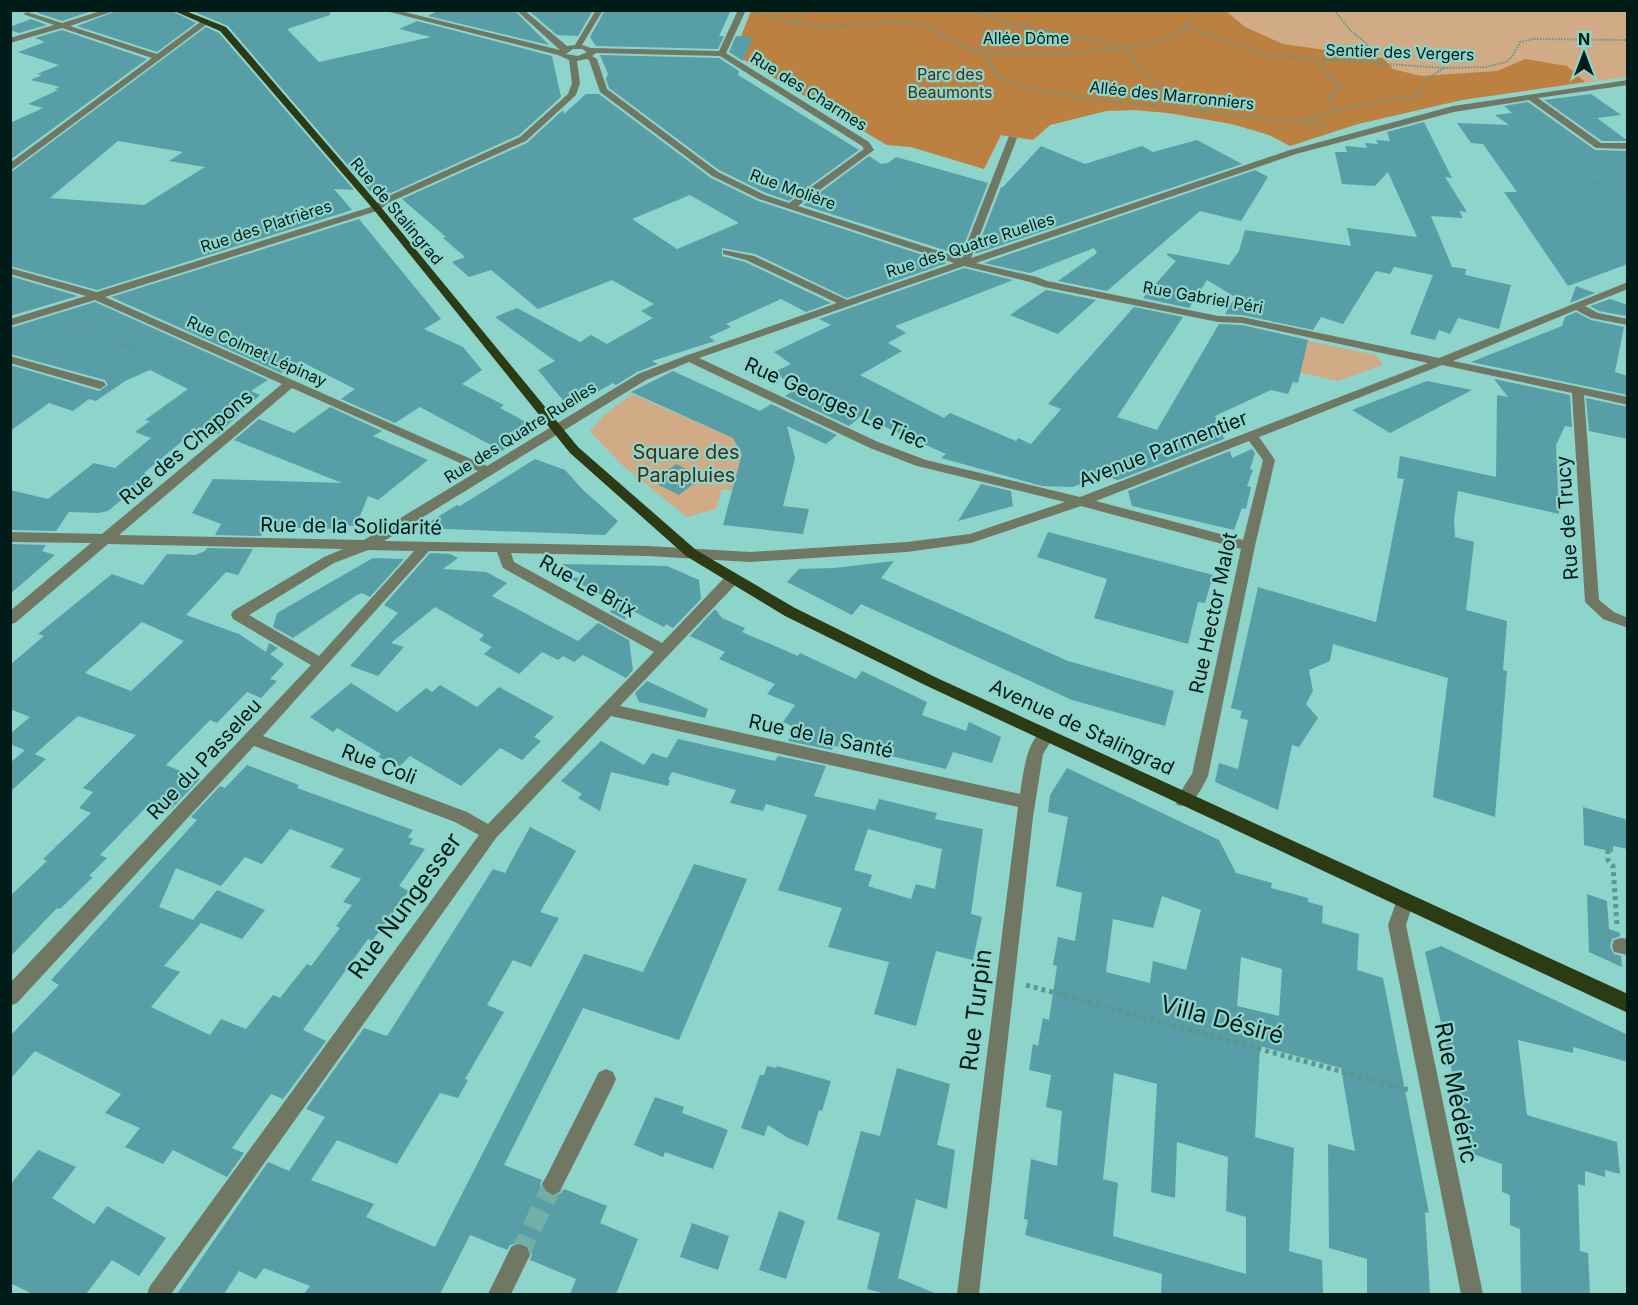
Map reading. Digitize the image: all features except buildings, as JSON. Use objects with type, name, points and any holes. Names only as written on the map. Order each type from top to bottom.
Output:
[{"type":"main road","name":"Rue de Stalingrad","points":[[176,10],[210,17],[224,31],[376,208],[558,429]]},
{"type":"main road","name":"Avenue de Stalingrad","points":[[558,429],[581,456],[691,554],[800,617],[1046,736],[1404,903],[1628,1004]]},
{"type":"street","points":[[10,41],[114,10]]},
{"type":"street","points":[[385,10],[563,51],[577,47],[600,10]]},
{"type":"street","points":[[519,10],[563,51],[564,57],[573,59],[589,53],[722,54]]},
{"type":"street","name":"Rue des Charmes","points":[[746,11],[722,54],[866,144],[869,150],[791,206]]},
{"type":"street","points":[[27,14],[156,57]]},
{"type":"street","points":[[12,165],[210,17]]},
{"type":"street","points":[[577,47],[589,53]]},
{"type":"street","name":"Rue Molière","points":[[589,53],[603,90],[715,174],[762,197],[964,263]]},
{"type":"street","name":"Rue des Platrières","points":[[10,323],[376,208],[385,201],[523,139],[572,95],[576,83],[573,59]]},
{"type":"street","name":"Rue des Quatre Ruelles","points":[[364,546],[642,377],[689,358],[1293,152],[1429,115],[1528,96],[1628,82]]},
{"type":"street","points":[[1528,96],[1599,146],[1628,146]]},
{"type":"street","points":[[964,263],[1012,138]]},
{"type":"street","points":[[1277,143],[1293,152]]},
{"type":"street","points":[[727,252],[750,258],[848,304]]},
{"type":"street","name":"Rue Gabriel Péri","points":[[964,263],[1044,284],[1218,319],[1242,320],[1628,400]]},
{"type":"street","name":"Rue Colmet Lépinay","points":[[10,272],[86,291],[488,471]]},
{"type":"street","name":"Avenue Parmentier","points":[[691,554],[750,556],[975,544],[1628,285]]},
{"type":"street","points":[[1576,306],[1595,316],[1628,322]]},
{"type":"street","name":"Rue Georges Le Tiec","points":[[689,358],[874,445],[922,464],[1248,546]]},
{"type":"street","points":[[10,359],[100,385]]},
{"type":"street","name":"Rue des Chapons","points":[[10,619],[290,384]]},
{"type":"street","name":"Rue de Trucy","points":[[1578,391],[1592,602],[1616,620],[1628,623]]},
{"type":"street","name":"Rue Hector Malot","points":[[1184,800],[1200,776],[1248,546],[1269,460],[1251,436]]},
{"type":"street","name":"Rue de la Solidarité","points":[[10,537],[691,554]]},
{"type":"street","points":[[321,664],[238,615],[329,560],[364,546]]},
{"type":"street","name":"Rue du Passeleu","points":[[10,997],[321,664],[425,547]]},
{"type":"street","name":"Rue Le Brix","points":[[503,549],[508,565],[663,650]]},
{"type":"street","name":"Rue Nungesser","points":[[158,1294],[490,833],[732,579]]},
{"type":"street","name":"Rue de la Santé","points":[[606,710],[1027,802]]},
{"type":"street","name":"Rue Turpin","points":[[968,1294],[1027,802],[1035,753],[1046,736]]},
{"type":"street","name":"Rue Coli","points":[[251,738],[461,818],[490,833]]},
{"type":"street","name":"Rue Médéric","points":[[1404,903],[1397,925],[1472,1294]]},
{"type":"street","points":[[553,1184],[606,1079]]},
{"type":"street","points":[[499,1294],[519,1255]]},
{"type":"path","points":[[791,22],[811,10]]},
{"type":"path","points":[[977,10],[1001,21],[1125,47],[1134,63],[1149,76],[1186,101],[1210,111]]},
{"type":"path","points":[[1185,27],[1194,10]]},
{"type":"path","points":[[1334,10],[1351,31],[1366,43],[1372,55],[1381,64]]},
{"type":"path","name":"Allée Dôme","points":[[746,11],[819,26],[913,23],[932,28],[958,44],[983,52],[1016,54],[1125,47],[1175,34],[1185,27]]},
{"type":"path","name":"Sentier des Vergers","points":[[1185,27],[1271,56],[1445,68],[1487,67],[1506,62],[1512,57],[1520,42],[1533,39],[1628,40]]},
{"type":"path","name":"Allée des Marronniers","points":[[983,52],[999,77],[1016,85],[1085,98],[1337,126],[1356,125],[1373,130]]},
{"type":"path","points":[[1325,61],[1322,69],[1341,89],[1330,94],[1334,112]]},
{"type":"path","points":[[1429,115],[1422,111],[1424,107],[1417,99],[1425,80],[1445,68]]},
{"type":"path","points":[[1297,121],[1419,95]]},
{"type":"path","points":[[1559,180],[1628,185]]},
{"type":"path","points":[[47,311],[138,351]]},
{"type":"path","points":[[1608,850],[1608,860],[1613,866],[1622,942]]},
{"type":"path","name":"Villa Désiré","points":[[1005,980],[1430,1095]]},
{"type":"green space","name":"Parc des Beaumonts","points":[[1225,10],[1245,27],[1283,44],[1383,58],[1393,69],[1421,76],[1497,71],[1525,59],[1567,66],[1585,82],[1462,100],[1358,124],[1290,146],[1269,135],[1232,124],[1168,113],[1134,110],[1106,111],[1050,125],[1033,140],[1001,135],[984,169],[911,147],[887,145],[734,54],[751,11]]},
{"type":"green space","name":"Parc des Beaumonts","points":[[751,11],[1628,11],[1627,77],[1462,100],[1358,124],[1290,146],[1269,135],[1232,124],[1168,113],[1134,110],[1106,111],[1050,125],[1033,140],[1001,135],[984,169],[911,147],[887,145],[734,54]]},
{"type":"green space","points":[[1308,341],[1376,355],[1383,365],[1338,381],[1292,371]]},
{"type":"green space","name":"Square des Parapluies","points":[[632,394],[733,438],[742,454],[732,490],[722,489],[716,509],[687,517],[621,464],[590,431],[604,415]]},
{"type":"tunnel","points":[[519,1255],[553,1184]]}]
